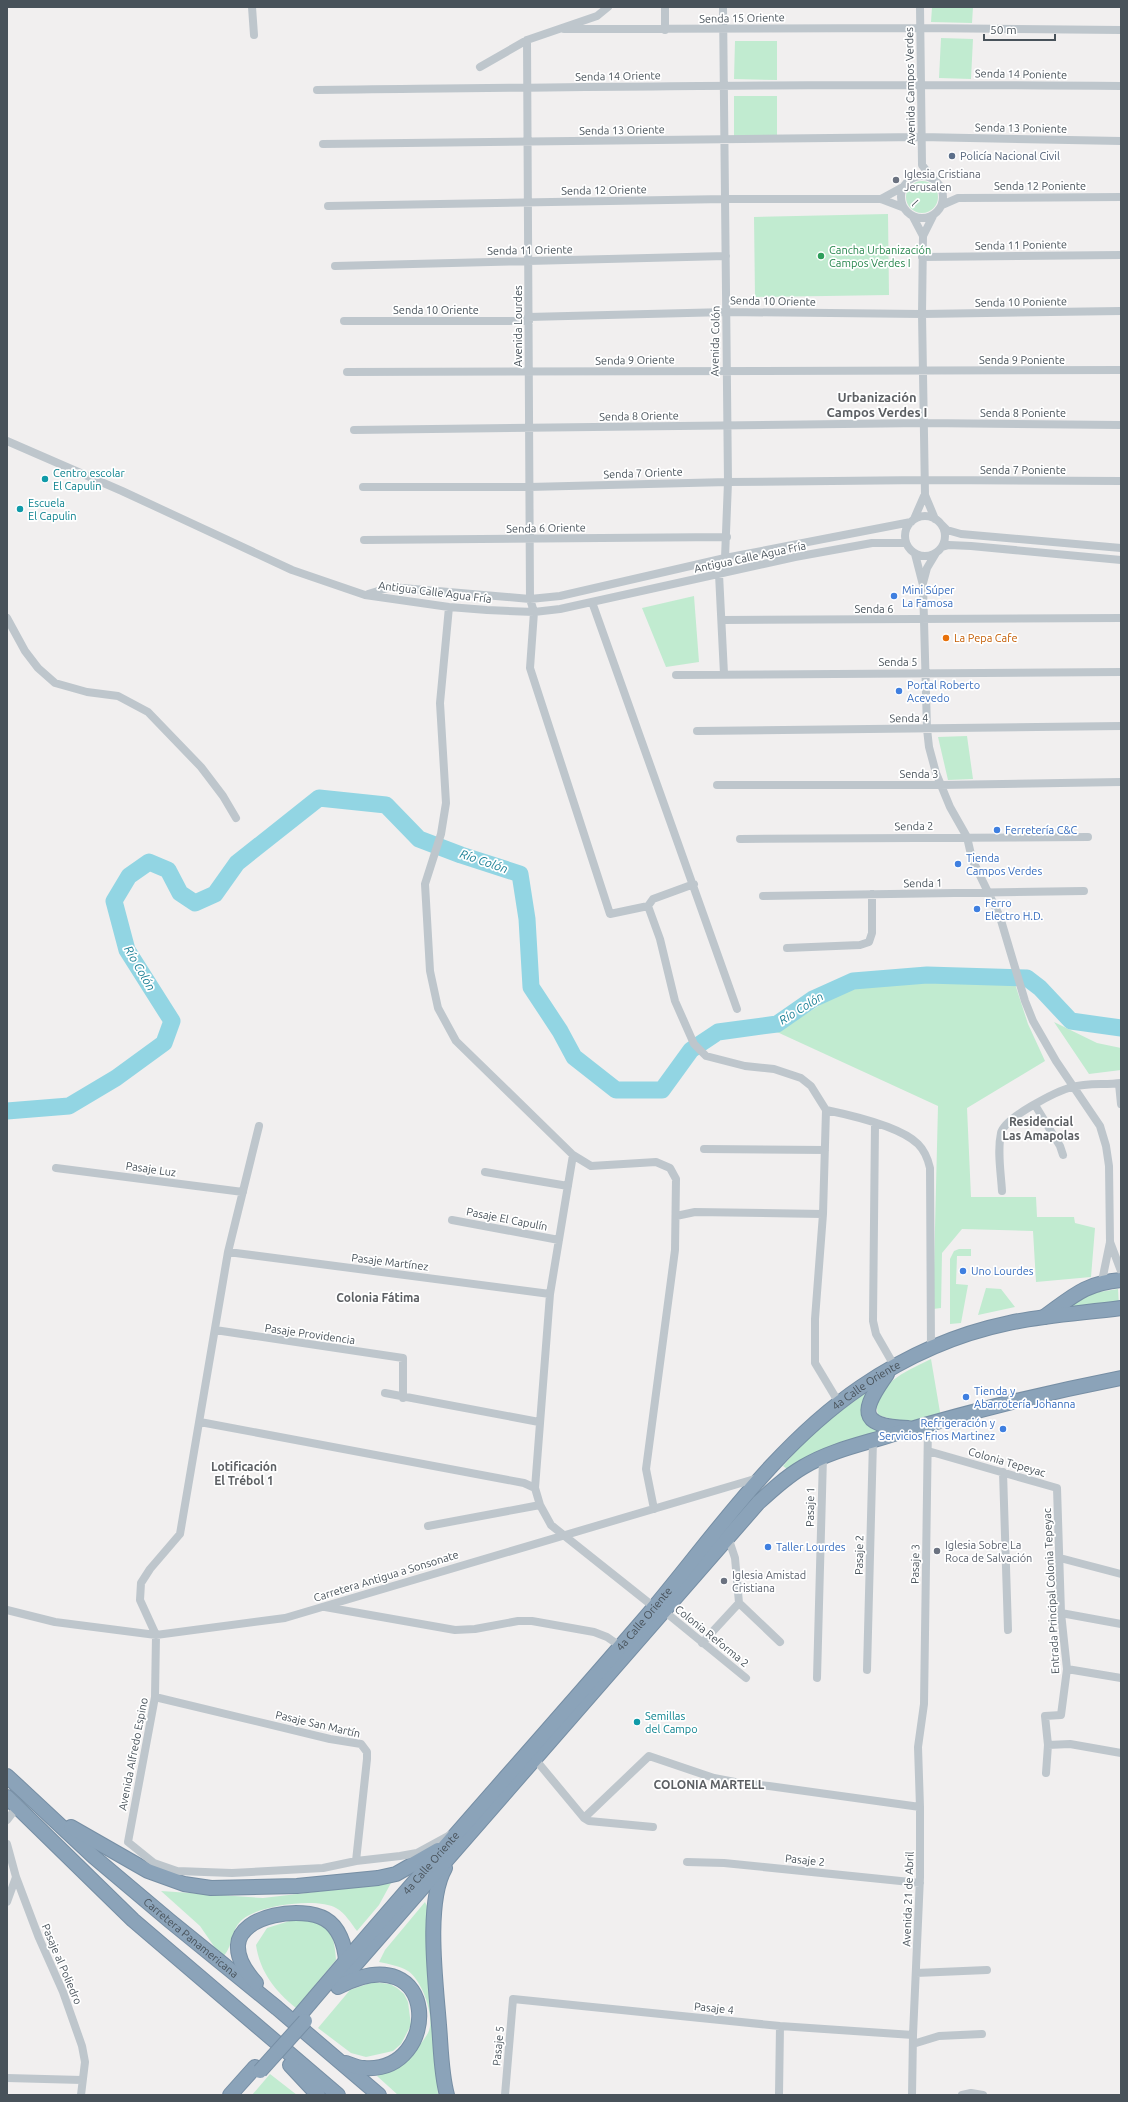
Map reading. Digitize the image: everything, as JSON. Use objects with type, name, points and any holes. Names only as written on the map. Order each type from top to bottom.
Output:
[{"type":"highway","points":[[1042,1317],[1076,1293],[1102,1281],[1121,1280]]},
{"type":"highway","name":"4a Calle Oriente","points":[[258,2069],[302,2018],[346,1961],[535,1759],[659,1609],[763,1476],[800,1438],[839,1403],[892,1368],[931,1348],[991,1327],[1042,1317],[1121,1308]]},
{"type":"highway","points":[[892,1368],[869,1402],[867,1413],[872,1419],[891,1426],[915,1428]]},
{"type":"highway","name":"4a Calle Oriente","points":[[302,2018],[333,1990],[451,1848],[464,1825],[620,1646],[659,1609],[728,1538],[758,1503],[775,1487],[803,1467],[823,1457],[872,1441],[928,1424],[1121,1378]]},
{"type":"highway","name":"Carretera Panamericana","points":[[7,1776],[170,1921],[278,2008],[380,2095]]},
{"type":"highway","name":"Carretera Panamericana","points":[[12,1802],[133,1920],[338,2095]]},
{"type":"highway","points":[[46,1812],[148,1871],[184,1884],[211,1888],[297,1886],[378,1878],[396,1874],[451,1848]]},
{"type":"highway","points":[[447,2095],[443,2075],[434,1969],[435,1902],[437,1888],[451,1848]]},
{"type":"highway","points":[[278,2008],[245,1970],[239,1953],[238,1944],[241,1936],[255,1923],[274,1916],[296,1913],[325,1919],[332,1925],[343,1941],[346,1961]]},
{"type":"highway","points":[[310,2036],[343,2062],[363,2068],[378,2067],[390,2063],[399,2058],[414,2041],[419,2024],[419,2001],[412,1989],[402,1981],[389,1976],[376,1974],[354,1980],[333,1990]]},
{"type":"highway","points":[[197,1976],[295,2069],[318,2095]]},
{"type":"highway","points":[[230,2095],[258,2069]]},
{"type":"highway","points":[[239,2095],[258,2069]]},
{"type":"street","points":[[252,7],[254,35]]},
{"type":"street","points":[[480,67],[527,40],[564,29],[597,16],[608,7]]},
{"type":"street","points":[[665,7],[665,30]]},
{"type":"street","name":"Avenida Colón","points":[[723,7],[722,85],[727,312],[725,370],[728,482],[725,558],[719,574],[723,620],[724,674]]},
{"type":"street","name":"Avenida Campos Verdes","points":[[920,7],[922,165]]},
{"type":"street","name":"Senda 15 Oriente","points":[[564,29],[723,30],[920,28],[1121,30]]},
{"type":"street","name":"Avenida Lourdes","points":[[527,40],[530,598],[534,612]]},
{"type":"street","name":"Senda 14 Oriente","points":[[316,90],[921,84]]},
{"type":"street","name":"Senda 14 Poniente","points":[[921,84],[1121,86]]},
{"type":"street","name":"Senda 13 Oriente","points":[[323,144],[922,137]]},
{"type":"street","name":"Senda 13 Poniente","points":[[922,137],[1121,141]]},
{"type":"street","points":[[903,187],[922,165],[941,188],[958,198]]},
{"type":"street","points":[[912,178],[922,176],[932,178]]},
{"type":"street","name":"Senda 12 Oriente","points":[[881,199],[903,187]]},
{"type":"street","name":"l","points":[[903,187],[900,197],[902,207],[913,217],[923,219],[932,216]]},
{"type":"street","points":[[922,236],[932,216],[942,205],[943,196],[941,188]]},
{"type":"street","name":"Senda 12 Poniente","points":[[942,205],[958,198],[1121,197]]},
{"type":"street","name":"Senda 12 Oriente","points":[[328,206],[528,201],[881,199],[902,207]]},
{"type":"street","points":[[913,217],[922,236],[925,495],[937,521],[944,532],[939,550],[927,568],[922,585]]},
{"type":"street","name":"Senda 11 Poniente","points":[[922,257],[1121,255]]},
{"type":"street","name":"Senda 11 Oriente","points":[[335,266],[726,256]]},
{"type":"street","name":"Senda 10 Poniente","points":[[922,314],[1121,311]]},
{"type":"street","name":"Senda 10 Oriente","points":[[344,321],[528,319],[727,312],[922,314]]},
{"type":"street","name":"Senda 9 Oriente","points":[[347,372],[725,370],[923,372]]},
{"type":"street","name":"Senda 9 Poniente","points":[[923,372],[1121,370]]},
{"type":"street","name":"Senda 8 Oriente","points":[[354,430],[924,423]]},
{"type":"street","name":"Senda 8 Poniente","points":[[924,423],[1121,425]]},
{"type":"street","points":[[7,442],[122,491],[292,570],[365,595]]},
{"type":"street","name":"Senda 7 Poniente","points":[[924,480],[1121,481]]},
{"type":"street","name":"Senda 7 Oriente","points":[[363,487],[529,487],[728,482],[924,480]]},
{"type":"street","points":[[925,495],[905,532],[906,543],[915,554],[922,585],[927,729],[930,747],[941,785],[950,807],[967,837],[972,860],[1000,917],[1010,954],[1033,1021],[1072,1087],[1086,1104],[1100,1126],[1106,1146],[1109,1166],[1110,1242],[1102,1281]]},
{"type":"street","points":[[912,521],[925,516],[937,521],[947,530],[961,534],[1121,548]]},
{"type":"street","name":"Antigua Calle Agua Fría","points":[[365,595],[391,587],[530,598],[560,596],[725,558],[912,521]]},
{"type":"street","name":"Senda 6 Oriente","points":[[364,540],[727,537]]},
{"type":"street","name":"Antigua Calle Agua Fría","points":[[365,595],[449,607],[534,612],[560,609],[795,557],[872,543],[906,543]]},
{"type":"street","points":[[915,554],[929,556],[939,550],[958,545],[1121,560]]},
{"type":"street","points":[[592,602],[738,1009]]},
{"type":"street","points":[[449,607],[440,703],[446,803],[441,834],[425,884],[430,971],[438,1008],[456,1041],[573,1155],[591,1166],[656,1162],[670,1168],[676,1180],[675,1250],[646,1469],[654,1509]]},
{"type":"street","points":[[534,612],[530,668],[610,914],[648,906],[653,899],[694,884]]},
{"type":"street","points":[[7,618],[25,651],[38,668],[55,682],[87,692],[118,696],[148,712],[201,767],[223,796],[236,818]]},
{"type":"street","name":"Senda 6","points":[[723,620],[1121,618]]},
{"type":"street","name":"Senda 5","points":[[676,676],[724,674],[1121,672]]},
{"type":"street","name":"Senda 4","points":[[697,731],[1121,726]]},
{"type":"street","name":"Senda 3","points":[[717,785],[941,785],[1121,782]]},
{"type":"street","name":"Senda 2","points":[[740,839],[1088,837]]},
{"type":"street","name":"Senda 1","points":[[763,896],[1084,891]]},
{"type":"street","points":[[787,948],[860,945],[869,942],[872,933],[872,894]]},
{"type":"street","points":[[648,906],[660,939],[675,1001],[694,1044],[706,1056],[745,1066],[774,1069],[801,1078],[811,1086],[826,1110],[823,1214],[815,1319],[814,1363],[839,1403]]},
{"type":"street","points":[[1002,1191],[1000,1158],[1001,1132],[1012,1120],[1036,1105],[1072,1087],[1120,1083],[1121,1104]]},
{"type":"street","points":[[1036,1105],[1056,1139],[1063,1155]]},
{"type":"street","points":[[826,1110],[850,1116],[908,1136],[919,1145],[927,1157],[930,1168],[931,1348]]},
{"type":"street","points":[[875,1124],[873,1321],[876,1334],[892,1368]]},
{"type":"street","points":[[156,1635],[140,1600],[141,1583],[150,1569],[180,1534],[228,1252],[259,1126]]},
{"type":"street","points":[[704,1149],[825,1150]]},
{"type":"street","name":"Colonia Reforma 2","points":[[573,1155],[550,1294],[535,1488],[540,1505],[552,1525],[561,1535],[659,1609],[746,1678]]},
{"type":"street","name":"Pasaje Luz","points":[[56,1168],[243,1192]]},
{"type":"street","points":[[485,1172],[568,1186]]},
{"type":"street","points":[[676,1216],[695,1212],[823,1214]]},
{"type":"street","name":"Pasaje El Capulín","points":[[452,1220],[559,1240]]},
{"type":"street","points":[[1110,1242],[1121,1271]]},
{"type":"street","name":"Pasaje Martínez","points":[[228,1252],[550,1294]]},
{"type":"street","name":"Pasaje Providencia","points":[[215,1330],[403,1358],[403,1398]]},
{"type":"street","points":[[385,1393],[403,1398],[539,1422]]},
{"type":"street","points":[[200,1422],[524,1483],[535,1488]]},
{"type":"street","name":"Pasaje 3","points":[[924,1704],[928,1424]]},
{"type":"street","name":"Pasaje 2","points":[[867,1670],[872,1441]]},
{"type":"street","name":"Colonia Tepeyac","points":[[928,1451],[1057,1488]]},
{"type":"street","name":"Pasaje 1","points":[[817,1678],[823,1457]]},
{"type":"street","points":[[1003,1472],[1008,1630]]},
{"type":"street","name":"Carretera Antigua a Sonsonate","points":[[7,1610],[55,1622],[156,1635],[285,1618],[763,1476]]},
{"type":"street","name":"Entrada Principal Colonia Tepeyac","points":[[1046,1773],[1048,1745],[1045,1716],[1062,1714],[1067,1669],[1061,1613],[1057,1488]]},
{"type":"street","points":[[428,1526],[540,1505]]},
{"type":"street","points":[[728,1538],[735,1558],[739,1603],[780,1642]]},
{"type":"street","points":[[1060,1558],[1121,1574]]},
{"type":"street","points":[[702,1643],[739,1603]]},
{"type":"street","points":[[322,1607],[455,1630],[475,1630],[518,1621],[532,1621],[594,1632],[608,1637],[620,1646]]},
{"type":"street","points":[[1061,1613],[1121,1624]]},
{"type":"street","name":"Avenida Alfredo Espino","points":[[156,1635],[155,1697],[128,1842],[154,1863],[177,1871],[212,1874],[323,1868],[356,1860]]},
{"type":"street","points":[[1067,1669],[1121,1678]]},
{"type":"street","name":"Pasaje San Martín","points":[[155,1697],[361,1744],[367,1752],[367,1759],[356,1860]]},
{"type":"street","name":"Avenida 21 de Abril","points":[[912,2095],[913,2035],[920,1883],[918,1747],[924,1704]]},
{"type":"street","points":[[1048,1745],[1070,1744],[1121,1753]]},
{"type":"street","points":[[584,1818],[649,1756],[714,1778],[740,1783],[920,1807]]},
{"type":"street","points":[[535,1759],[584,1818],[589,1821],[653,1827]]},
{"type":"street","points":[[7,1820],[12,1802]]},
{"type":"street","points":[[356,1860],[417,1853],[442,1840],[464,1825]]},
{"type":"street","name":"Pasaje al Poliedro","points":[[7,1844],[16,1877],[39,1938],[63,1992],[82,2046],[84,2062],[81,2095]]},
{"type":"street","name":"Pasaje 2","points":[[687,1862],[724,1863],[920,1883]]},
{"type":"street","points":[[7,1902],[16,1877]]},
{"type":"street","points":[[916,1973],[987,1970]]},
{"type":"street","name":"Pasaje 4","points":[[513,1999],[780,2026],[913,2035]]},
{"type":"street","name":"Pasaje 5","points":[[505,2095],[513,1999]]},
{"type":"street","points":[[779,2095],[780,2026]]},
{"type":"street","points":[[913,2044],[939,2036],[982,2034]]},
{"type":"street","points":[[7,2078],[82,2080]]},
{"type":"street","points":[[962,2095],[971,2093],[983,2095]]},
{"type":"green space","points":[[932,7],[973,7],[972,23],[931,22]]},
{"type":"green space","points":[[941,38],[973,39],[971,79],[939,78]]},
{"type":"green space","points":[[735,41],[777,41],[777,80],[734,79]]},
{"type":"green space","points":[[734,96],[777,96],[777,137],[734,137]]},
{"type":"green space","points":[[919,181],[925,181],[934,185],[938,197],[934,209],[925,213],[919,213],[910,209],[906,200],[906,194],[910,185]]},
{"type":"green space","name":"Cancha Urbanización Campos Verdes I","points":[[888,214],[889,295],[755,297],[754,217]]},
{"type":"green space","points":[[694,596],[699,662],[666,667],[642,608]]},
{"type":"green space","points":[[967,736],[973,779],[948,780],[938,737]]},
{"type":"green space","points":[[926,979],[1015,984],[1028,1024],[1045,1061],[967,1108],[971,1197],[1036,1197],[1037,1217],[1074,1217],[1075,1223],[1095,1228],[1091,1277],[1036,1282],[1033,1231],[962,1229],[942,1253],[941,1308],[933,1309],[938,1106],[777,1032],[838,994],[855,987]]},
{"type":"green space","points":[[1054,1022],[1097,1043],[1121,1048],[1121,1070],[1089,1074]]},
{"type":"green space","name":"Uno Lourdes","points":[[959,1249],[971,1249],[971,1256],[957,1256],[956,1284],[968,1285],[961,1323],[950,1324],[950,1259],[954,1251]]},
{"type":"green space","name":"Uno Lourdes","points":[[986,1288],[1001,1289],[1015,1307],[978,1315]]},
{"type":"green space","points":[[1118,1289],[1119,1307],[1069,1307],[1093,1293]]},
{"type":"green space","points":[[931,1359],[941,1418],[915,1426],[878,1415],[877,1404],[880,1395],[886,1387],[903,1373]]},
{"type":"green space","points":[[872,1393],[865,1402],[889,1432],[821,1453],[787,1469],[783,1466],[805,1441],[827,1421],[864,1394]]},
{"type":"green space","points":[[391,1883],[379,1905],[357,1931],[348,1918],[336,1908],[327,1905],[301,1903],[271,1907],[246,1917],[239,1923],[236,1927],[226,1954],[222,1958],[200,1926],[161,1891],[263,1898]]},
{"type":"green space","points":[[425,1902],[429,1910],[438,2095],[398,2095],[377,2076],[399,2063],[418,2047],[428,2033],[430,2026],[429,2009],[423,1991],[418,1982],[408,1971],[394,1965],[379,1962],[385,1950]]},
{"type":"green space","points":[[299,1918],[317,1923],[328,1930],[333,1941],[336,1960],[296,2008],[275,1988],[261,1964],[256,1945],[267,1928]]},
{"type":"green space","points":[[373,1982],[390,1984],[404,1994],[408,2002],[411,2025],[401,2044],[393,2051],[366,2057],[351,2053],[318,2028],[350,1990]]},
{"type":"green space","points":[[270,2074],[297,2095],[252,2095]]},
{"type":"waterway","name":"Río Colón","points":[[7,1111],[69,1106],[116,1078],[164,1043],[172,1021],[127,950],[114,901],[129,876],[149,862],[168,870],[180,893],[195,903],[215,894],[237,863],[319,798],[386,805],[419,839],[461,855],[520,874],[527,919],[531,987],[560,1031],[574,1057],[616,1090],[662,1090],[691,1050],[718,1032],[777,1024],[813,999],[853,981],[927,975],[1027,978],[1040,988],[1071,1021],[1121,1028]]},
{"type":"place","name":"Policía Nacional Civil","points":[[952,156]]},
{"type":"place","name":"Iglesia Cristiana Jerusalen","points":[[896,180]]},
{"type":"place","name":"Cancha Urbanización Campos Verdes I","points":[[821,256]]},
{"type":"place","name":"Centro escolar El Capulin","points":[[45,479]]},
{"type":"place","name":"Escuela El Capulin","points":[[20,509]]},
{"type":"place","name":"Mini Súper La Famosa","points":[[894,596]]},
{"type":"place","name":"La Pepa Cafe","points":[[946,638]]},
{"type":"place","name":"Portal Roberto Acevedo","points":[[899,691]]},
{"type":"place","name":"Ferretería C&C","points":[[997,830]]},
{"type":"place","name":"Tienda Campos Verdes","points":[[958,864]]},
{"type":"place","name":"Ferro Electro H.D.","points":[[977,909]]},
{"type":"place","name":"Uno Lourdes","points":[[963,1271]]},
{"type":"place","name":"Tienda y Abarrotería Johanna","points":[[966,1397]]},
{"type":"place","name":"Refrigeración y Servicios Frios Martinez","points":[[1003,1429]]},
{"type":"place","name":"Taller Lourdes","points":[[768,1547]]},
{"type":"place","name":"Iglesia Sobre La Roca de Salvación","points":[[937,1551]]},
{"type":"place","name":"Iglesia Amistad Cristiana","points":[[724,1581]]},
{"type":"place","name":"Semillas del Campo","points":[[637,1722]]},
{"type":"district","name":"Urbanización Campos Verdes I","points":[[877,404]]},
{"type":"district","name":"Residencial Las Amapolas","points":[[1041,1128]]},
{"type":"district","name":"Colonia Fátima","points":[[378,1297]]},
{"type":"district","name":"Lotificación El Trébol 1","points":[[244,1473]]},
{"type":"district","name":"COLONIA MARTELL","points":[[709,1784]]}]
